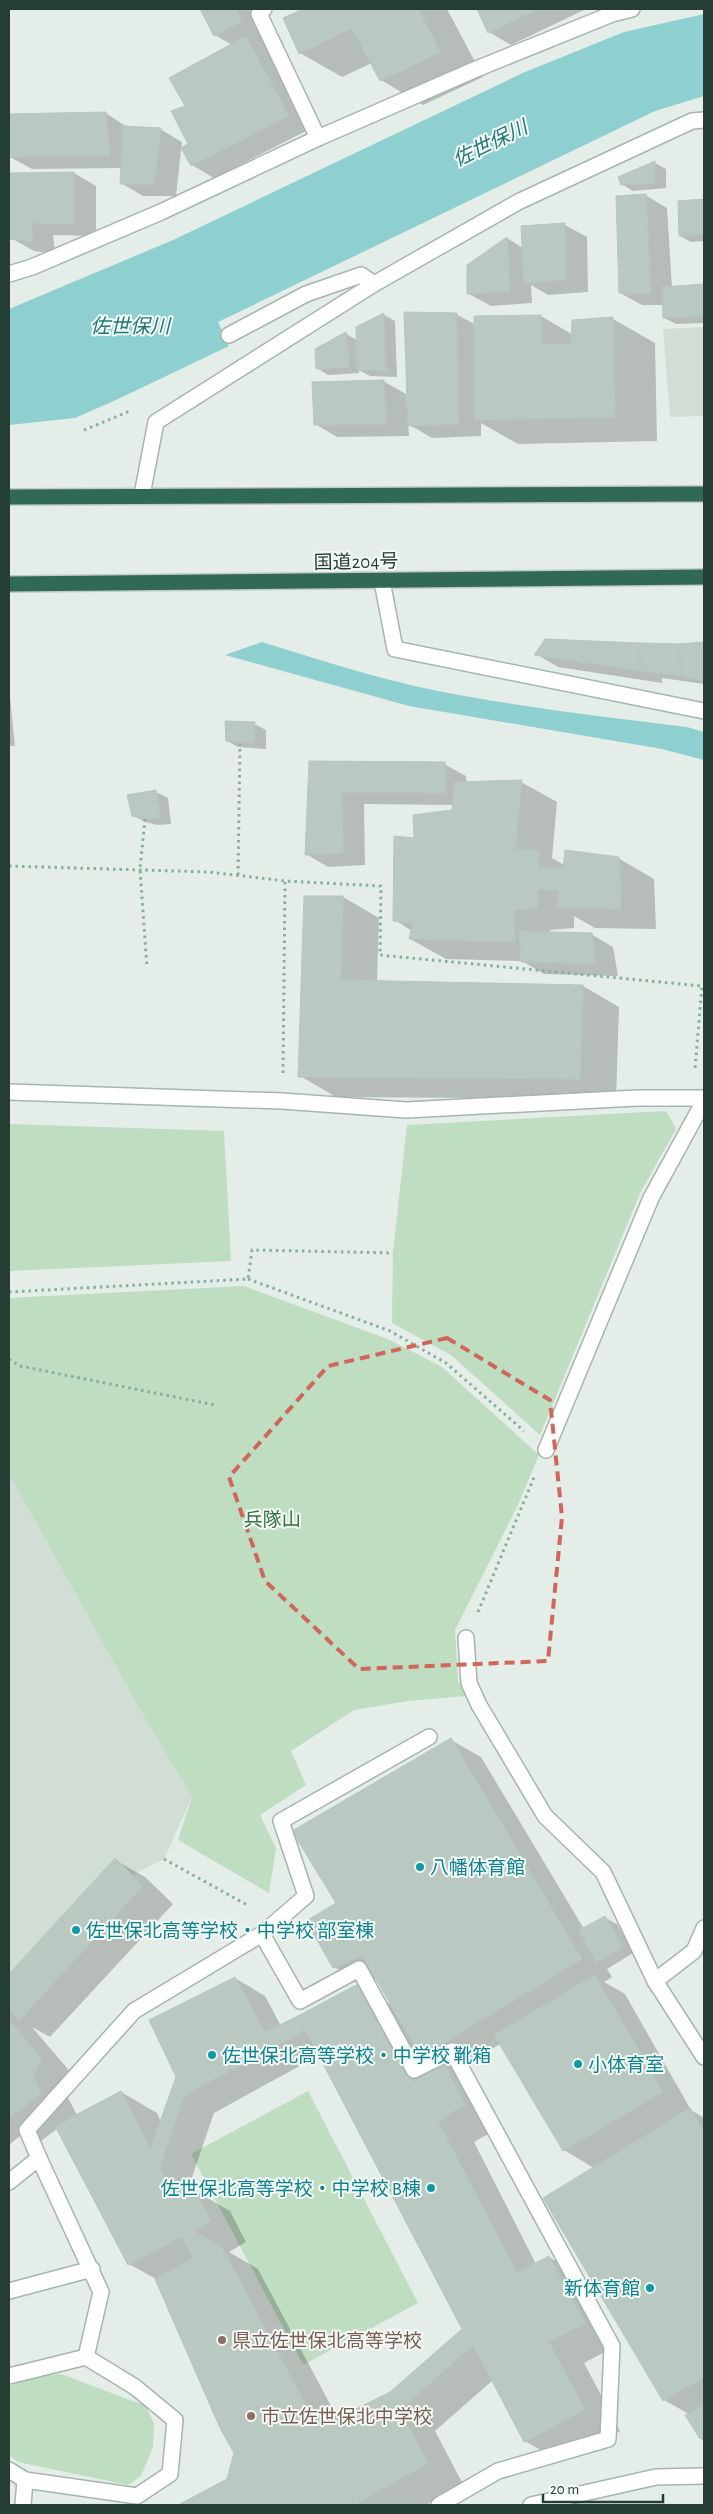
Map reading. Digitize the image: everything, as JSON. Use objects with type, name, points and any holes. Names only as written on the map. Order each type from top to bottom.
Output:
[{"type":"highway","points":[[9,497],[704,494]]},
{"type":"highway","name":"国道204号","points":[[9,584],[704,577]]},
{"type":"street","points":[[264,9],[259,14],[318,138]]},
{"type":"street","points":[[9,274],[32,267],[152,216],[318,138],[474,70],[612,14],[632,9]]},
{"type":"street","points":[[142,495],[156,422],[374,284],[518,202],[692,121],[704,120]]},
{"type":"street","points":[[229,335],[306,294],[342,281],[361,275],[374,284]]},
{"type":"street","points":[[382,581],[395,648],[704,711]]},
{"type":"street","points":[[9,1092],[282,1101],[406,1110],[637,1098],[704,1100],[651,1198],[546,1450]]},
{"type":"street","points":[[466,1638],[468,1683],[479,1706],[545,1816],[602,1872],[656,1981],[704,2057]]},
{"type":"street","points":[[86,2357],[101,2292],[28,2130],[134,2011],[262,1934],[306,1896],[281,1821],[429,1737]]},
{"type":"street","points":[[656,1981],[694,1951],[704,1928]]},
{"type":"street","points":[[262,1934],[300,2001],[359,1969],[414,2070],[452,2051],[612,2346],[608,2439],[498,2471],[439,2505]]},
{"type":"street","points":[[9,2182],[39,2158]]},
{"type":"street","points":[[9,2291],[92,2270]]},
{"type":"street","points":[[9,2376],[86,2357],[136,2387],[175,2420],[170,2474],[136,2496],[25,2480],[9,2470]]},
{"type":"street","points":[[531,2505],[656,2477],[704,2476]]},
{"type":"street","points":[[23,2505],[25,2480]]},
{"type":"path","points":[[84,430],[112,420]]},
{"type":"path","points":[[238,875],[240,744]]},
{"type":"path","points":[[145,819],[140,869],[147,968]]},
{"type":"path","points":[[9,866],[140,869],[238,875],[285,881],[381,886],[380,955],[702,986],[695,1070],[698,1077]]},
{"type":"path","points":[[282,1101],[285,881]]},
{"type":"path","points":[[248,1279],[252,1250],[393,1253]]},
{"type":"path","points":[[9,1292],[248,1279],[390,1331],[446,1363],[546,1450],[466,1638]]},
{"type":"path","points":[[9,1359],[20,1366],[215,1406]]},
{"type":"path","points":[[164,1859],[277,1922]]},
{"type":"highlighted area","points":[[447,1338],[550,1400],[562,1517],[548,1661],[359,1669],[265,1581],[229,1477],[328,1366]]},
{"type":"shaded area","points":[[704,327],[704,416],[670,417],[663,329]]},
{"type":"shaded area","points":[[9,1474],[139,1708],[192,1797],[164,1859],[132,1875],[114,1858],[9,1974]]},
{"type":"green space","points":[[666,1111],[676,1129],[641,1191],[540,1435],[451,1355],[392,1323],[393,1253],[407,1125]]},
{"type":"green space","points":[[9,1124],[224,1131],[231,1261],[9,1271]]},
{"type":"green space","name":"兵隊山","points":[[244,1286],[390,1340],[442,1367],[539,1455],[518,1505],[455,1630],[458,1681],[466,1696],[408,1701],[354,1710],[291,1751],[306,1785],[260,1815],[276,1848],[269,1893],[178,1840],[192,1797],[139,1708],[9,1474],[9,1298]]},
{"type":"green space","points":[[308,2091],[418,2303],[303,2365],[191,2154]]},
{"type":"green space","points":[[61,2374],[146,2406],[154,2424],[153,2447],[141,2476],[128,2485],[18,2462],[9,2455],[9,2386],[38,2376]]},
{"type":"water","name":"佐世保川","points":[[704,14],[704,96],[655,111],[218,322],[229,346],[116,400],[75,418],[9,425],[9,309],[173,240],[525,72],[624,32]]},
{"type":"water","points":[[262,642],[371,675],[438,691],[531,707],[687,727],[704,732],[704,760],[662,749],[409,706],[225,655]]},
{"type":"building","points":[[200,9],[236,9],[242,21],[214,36]]},
{"type":"building","points":[[303,9],[418,9],[441,52],[380,81],[352,28],[299,54],[283,18]]},
{"type":"building","points":[[477,9],[538,9],[488,33]]},
{"type":"building","points":[[246,36],[289,116],[191,166],[181,148],[188,144],[171,111],[185,106],[169,78]]},
{"type":"building","points":[[106,112],[110,156],[9,157],[9,114]]},
{"type":"building","points":[[123,126],[161,128],[154,184],[120,184]]},
{"type":"building","points":[[655,161],[655,183],[621,185],[618,177]]},
{"type":"building","points":[[74,172],[74,224],[31,223],[33,242],[10,239],[9,173]]},
{"type":"building","points":[[646,194],[651,293],[619,293],[616,196]]},
{"type":"building","points":[[704,199],[704,234],[679,236],[678,201]]},
{"type":"building","points":[[565,223],[566,280],[524,283],[521,226]]},
{"type":"building","points":[[507,237],[510,291],[467,294],[467,265]]},
{"type":"building","points":[[704,284],[704,316],[663,318],[662,287]]},
{"type":"building","points":[[404,312],[457,313],[459,424],[408,426]]},
{"type":"building","points":[[384,313],[386,371],[357,370],[356,327]]},
{"type":"building","points":[[541,315],[542,344],[571,345],[572,320],[613,317],[615,417],[474,420],[474,316]]},
{"type":"building","points":[[346,332],[349,367],[316,369],[315,349]]},
{"type":"building","points":[[384,380],[387,424],[314,425],[312,382]]},
{"type":"building","points":[[545,639],[639,643],[641,671],[534,655]]},
{"type":"building","points":[[704,642],[704,681],[681,676],[679,644]]},
{"type":"building","points":[[639,643],[679,644],[681,676],[641,671]]},
{"type":"building","points":[[225,721],[255,722],[254,743],[226,741]]},
{"type":"building","points":[[309,761],[445,762],[446,793],[342,792],[343,853],[305,855]]},
{"type":"building","points":[[522,780],[515,849],[540,850],[538,867],[563,869],[565,850],[619,857],[621,909],[557,908],[559,891],[538,889],[538,908],[514,910],[515,942],[409,939],[413,923],[393,921],[394,836],[414,838],[413,815],[452,810],[454,782]]},
{"type":"building","points":[[156,790],[161,818],[145,819],[132,816],[127,795]]},
{"type":"building","points":[[304,896],[343,896],[341,980],[583,985],[580,1079],[298,1077]]},
{"type":"building","points":[[519,931],[592,933],[596,964],[521,962]]},
{"type":"building","name":"八幡体育館","points":[[451,1738],[582,1959],[421,2057],[362,1955],[333,1968],[306,1921],[336,1903],[292,1831]]},
{"type":"building","name":"佐世保北高等学校・中学校 部室棟","points":[[115,1858],[143,1886],[19,2021],[9,2010],[9,1974]]},
{"type":"building","points":[[605,1916],[623,1947],[596,1963],[579,1930]]},
{"type":"building","name":"小体育室","points":[[595,1975],[663,2092],[563,2151],[494,2035]]},
{"type":"building","name":"佐世保北高等学校・中学校 靴箱","points":[[235,1977],[265,2032],[298,2016],[306,2030],[184,2096],[159,2169],[150,2150],[176,2077],[149,2020]]},
{"type":"building","name":"佐世保北高等学校・中学校 B棟","points":[[358,1984],[412,2082],[444,2064],[466,2105],[438,2121],[517,2273],[549,2256],[585,2323],[549,2342],[585,2410],[524,2442],[473,2345],[400,2410],[390,2392],[462,2329],[298,2016]]},
{"type":"building","points":[[9,2020],[42,2059],[33,2076],[42,2093],[9,2118]]},
{"type":"building","points":[[121,2091],[175,2198],[194,2189],[211,2221],[194,2231],[222,2247],[193,2258],[182,2237],[128,2265],[55,2126]]},
{"type":"building","name":"新体育館","points":[[690,2108],[704,2131],[704,2377],[663,2401],[543,2198]]},
{"type":"building","points":[[222,2247],[318,2428],[390,2392],[428,2463],[354,2505],[178,2505],[227,2479],[234,2453],[220,2428],[155,2279],[193,2258]]},
{"type":"building","points":[[704,2405],[704,2437],[700,2439],[685,2415]]},
{"type":"place","name":"八幡体育館","points":[[420,1867]]},
{"type":"place","name":"佐世保北高等学校・中学校 部室棟","points":[[76,1930]]},
{"type":"place","name":"佐世保北高等学校・中学校 靴箱","points":[[212,2055]]},
{"type":"place","name":"小体育室","points":[[578,2064]]},
{"type":"place","name":"佐世保北高等学校・中学校 B棟","points":[[431,2188]]},
{"type":"place","name":"新体育館","points":[[650,2288]]},
{"type":"place","name":"県立佐世保北高等学校","points":[[222,2340]]},
{"type":"place","name":"市立佐世保北中学校","points":[[251,2416]]}]
